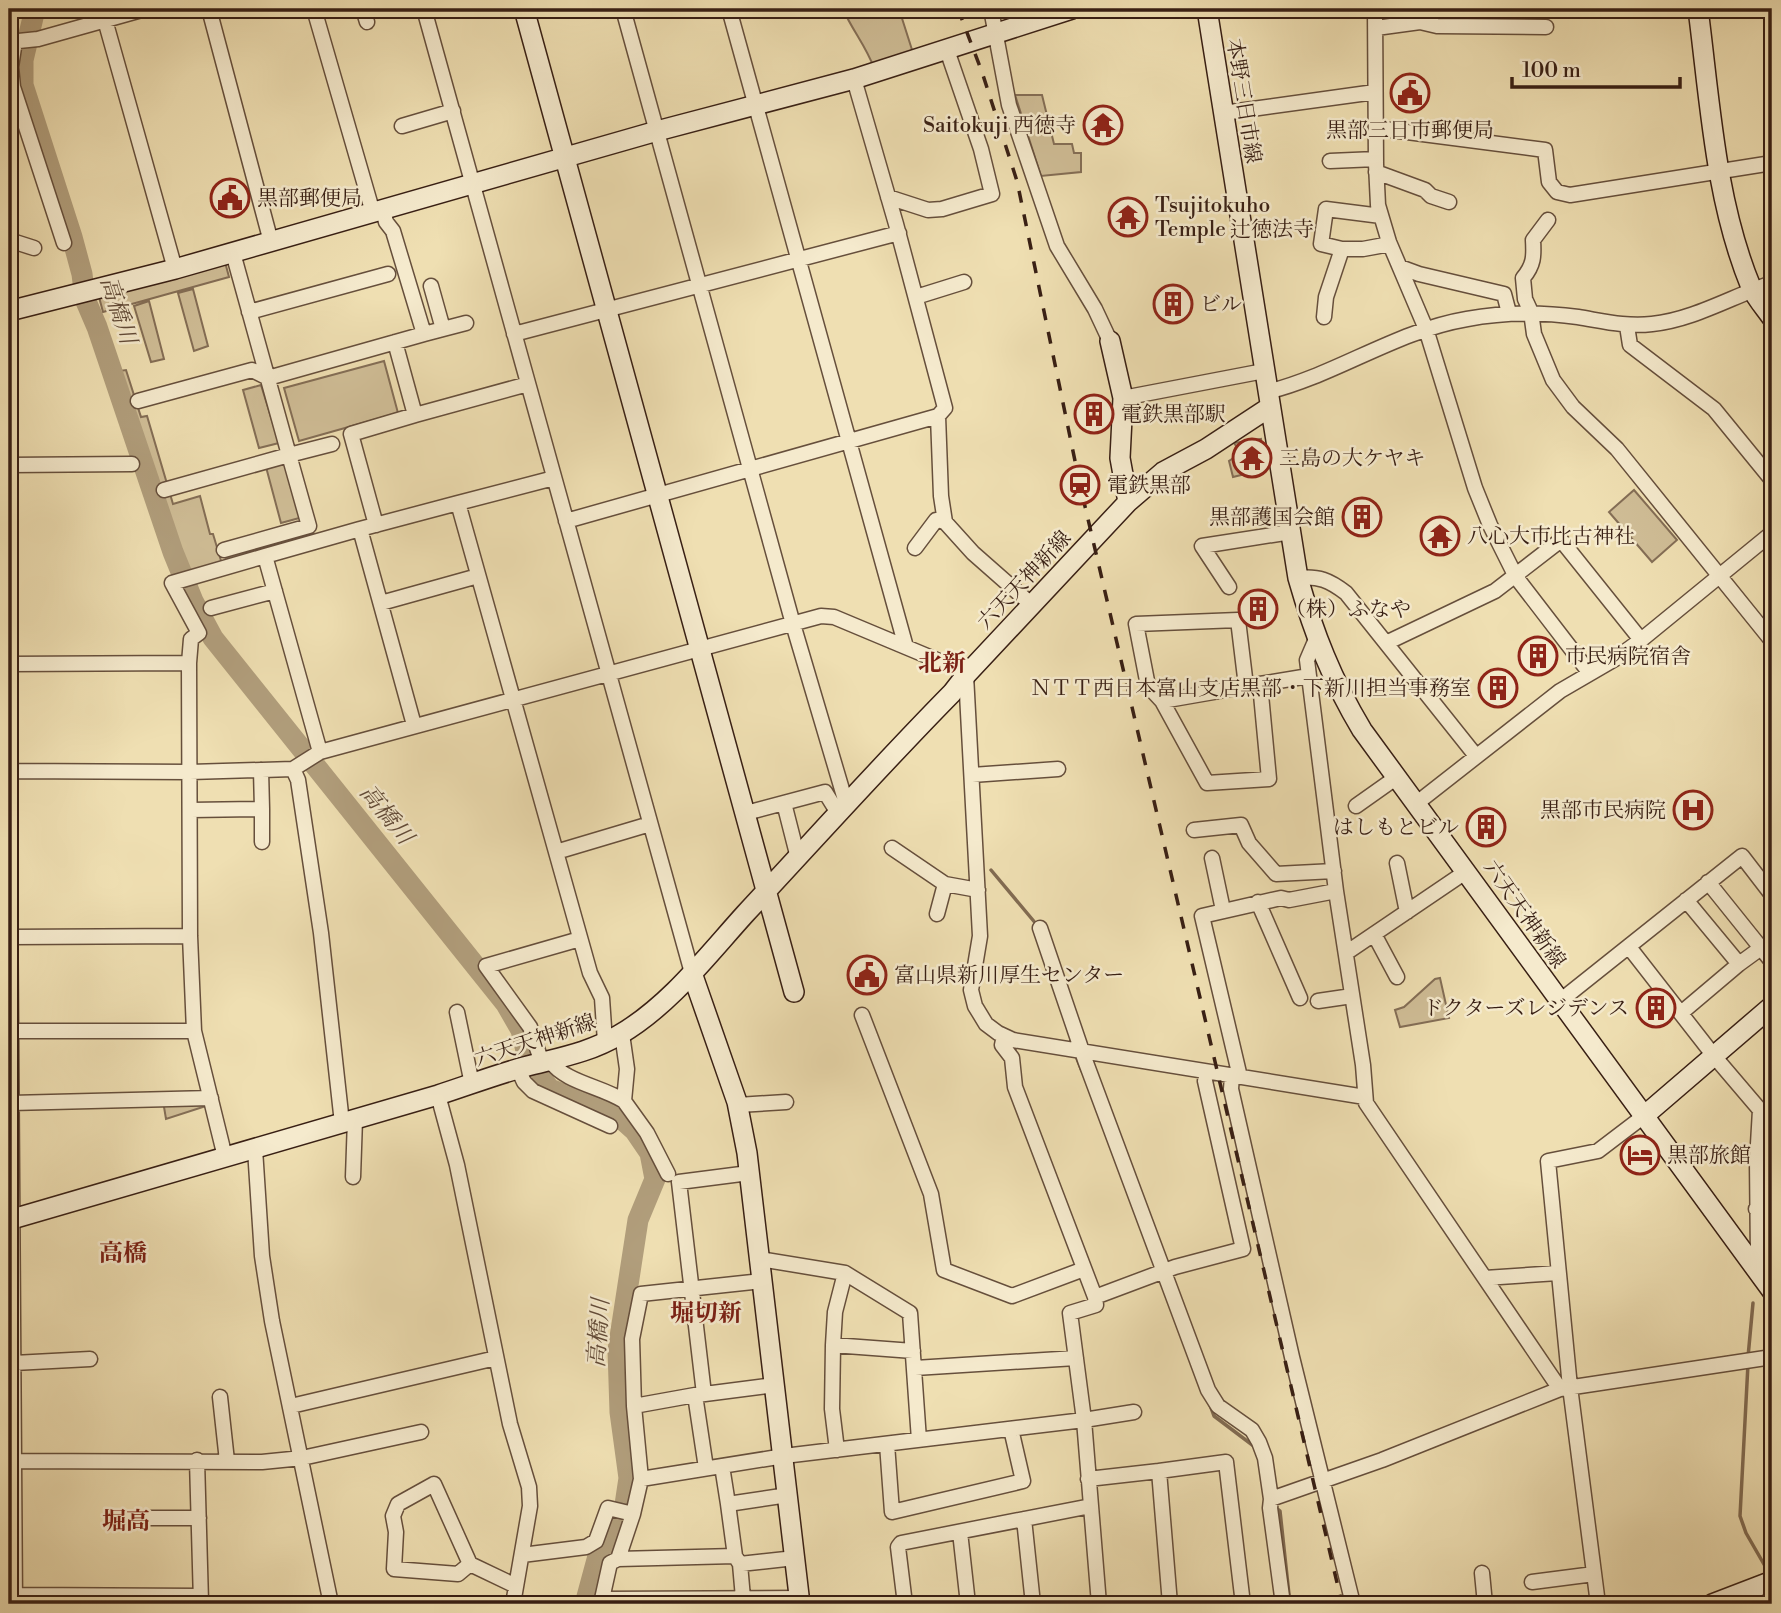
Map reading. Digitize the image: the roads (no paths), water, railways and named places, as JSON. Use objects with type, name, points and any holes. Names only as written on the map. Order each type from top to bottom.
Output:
[{"type":"street","points":[[64,243],[13,87],[12,42],[38,38],[145,9]]},
{"type":"street","points":[[209,9],[271,242]]},
{"type":"street","points":[[314,9],[378,211],[393,232],[424,334]]},
{"type":"street","points":[[425,9],[692,973],[738,1105],[760,1259],[784,1456],[795,1558],[799,1601],[601,1602],[610,1563],[618,1559],[795,1558]]},
{"type":"street","points":[[524,9],[794,992]]},
{"type":"street","points":[[623,9],[751,468],[842,808]]},
{"type":"street","points":[[729,9],[906,647]]},
{"type":"street","points":[[991,9],[1009,105],[1057,246],[1095,309],[1110,341],[1123,398],[1120,458],[1128,502]]},
{"type":"street","points":[[9,311],[175,269],[657,131],[854,79],[1072,9]]},
{"type":"street","name":"本野三日市線","points":[[1207,9],[1268,399]]},
{"type":"street","points":[[1375,9],[1378,205],[1390,244],[1426,329],[1475,488],[1516,577],[1589,672]]},
{"type":"street","points":[[1698,9],[1719,171],[1732,229],[1752,290],[1772,318]]},
{"type":"street","points":[[105,20],[175,269]]},
{"type":"street","points":[[1376,28],[1420,22],[1437,26],[1546,27]]},
{"type":"street","points":[[888,197],[928,210],[942,209],[992,194],[981,149],[947,50]]},
{"type":"street","points":[[566,521],[938,416],[945,408],[899,233],[854,79]]},
{"type":"street","points":[[1223,113],[1375,92]]},
{"type":"street","points":[[402,126],[453,111]]},
{"type":"street","points":[[1376,128],[1545,150],[1549,182],[1557,192],[1570,195],[1772,163]]},
{"type":"street","points":[[1330,161],[1376,166],[1449,202]]},
{"type":"street","points":[[1381,216],[1326,209],[1321,244],[1342,249],[1390,244]]},
{"type":"street","points":[[1548,220],[1532,240],[1534,258],[1531,269],[1523,278],[1534,334],[1553,380],[1573,407],[1616,449],[1772,641]]},
{"type":"street","points":[[514,334],[899,233]]},
{"type":"street","points":[[9,240],[34,248]]},
{"type":"street","points":[[1324,317],[1326,297],[1342,249]]},
{"type":"street","points":[[224,550],[309,526],[233,253]]},
{"type":"street","points":[[1400,267],[1504,294],[1509,313]]},
{"type":"street","points":[[249,312],[388,274]]},
{"type":"street","points":[[916,297],[964,282]]},
{"type":"street","points":[[1268,399],[1299,382],[1426,329],[1464,319],[1531,312],[1627,326],[1654,324],[1681,318],[1772,283]]},
{"type":"street","points":[[431,286],[443,329]]},
{"type":"street","points":[[138,401],[253,370],[268,378],[467,323]]},
{"type":"street","points":[[1627,326],[1630,345],[1714,409],[1772,480]]},
{"type":"street","points":[[394,342],[415,415]]},
{"type":"street","points":[[1123,398],[1264,370]]},
{"type":"street","points":[[376,525],[351,434],[528,384]]},
{"type":"street","name":"六天天神新線","points":[[11,1220],[533,1065],[585,1052],[614,1038],[649,1015],[692,973],[1128,502],[1163,472],[1206,449],[1268,399],[1298,578],[1316,639],[1342,697],[1362,730],[1772,1291]]},
{"type":"street","points":[[938,416],[941,496],[945,522],[973,553],[1032,606]]},
{"type":"street","points":[[164,490],[332,444]]},
{"type":"street","points":[[9,465],[132,464]]},
{"type":"street","points":[[225,1157],[194,1031],[190,936],[189,663],[191,639],[199,633],[172,583],[360,529],[554,478]]},
{"type":"street","points":[[458,503],[590,973],[602,998],[626,1069],[624,1101]]},
{"type":"street","points":[[915,548],[936,520],[945,522]]},
{"type":"street","points":[[360,529],[414,725]]},
{"type":"street","points":[[1229,587],[1202,546],[1291,533]]},
{"type":"street","points":[[1417,803],[1560,691],[1615,659],[1641,640],[1772,533]]},
{"type":"street","points":[[1386,643],[1495,592],[1561,540],[1641,640]]},
{"type":"street","points":[[265,556],[320,752]]},
{"type":"street","points":[[381,603],[478,576]]},
{"type":"street","points":[[1298,578],[1317,576],[1331,581],[1346,593],[1476,756]]},
{"type":"street","points":[[211,608],[275,591]]},
{"type":"street","points":[[9,771],[191,772],[293,769],[320,752],[414,725],[821,616],[834,617],[963,671],[966,675],[980,936],[971,990],[975,1006],[986,1024],[1013,1040],[1365,1097]]},
{"type":"street","points":[[1238,620],[1253,685],[1269,779],[1207,783],[1162,701],[1148,686],[1136,624],[1238,620]]},
{"type":"street","points":[[1316,639],[1307,660],[1308,676],[1336,891],[1363,1065],[1366,1103],[1485,1278],[1565,1388]]},
{"type":"street","points":[[9,664],[189,663]]},
{"type":"street","points":[[1162,701],[1308,676]]},
{"type":"street","points":[[9,746],[11,1331],[14,1363],[12,1461],[15,1600],[201,1600],[197,1460]]},
{"type":"street","points":[[293,769],[298,780],[321,933],[348,1121],[353,1177]]},
{"type":"street","points":[[972,775],[1058,769]]},
{"type":"street","points":[[261,770],[262,842]]},
{"type":"street","points":[[1356,806],[1397,777]]},
{"type":"street","points":[[746,813],[825,792],[842,808]]},
{"type":"street","points":[[784,803],[797,858]]},
{"type":"street","points":[[191,810],[262,809]]},
{"type":"street","points":[[556,852],[650,824]]},
{"type":"street","points":[[1194,830],[1241,825],[1249,843],[1276,874],[1334,871]]},
{"type":"street","points":[[892,848],[945,884],[978,890]]},
{"type":"street","points":[[1560,1001],[1742,856],[1772,895]]},
{"type":"street","points":[[1212,858],[1223,910]]},
{"type":"street","points":[[1397,863],[1407,912]]},
{"type":"street","points":[[1346,953],[1467,871]]},
{"type":"street","points":[[1708,882],[1772,962]]},
{"type":"street","points":[[937,914],[945,884]]},
{"type":"street","points":[[1336,891],[1258,902],[1202,916],[1236,1076],[1231,1089],[1353,1604]]},
{"type":"street","points":[[1686,900],[1739,964]]},
{"type":"street","points":[[1258,902],[1300,998]]},
{"type":"street","points":[[1040,928],[1208,1390],[1218,1406],[1252,1430],[1265,1458],[1283,1604]]},
{"type":"street","points":[[1374,934],[1396,977]]},
{"type":"street","points":[[10,937],[190,936]]},
{"type":"street","points":[[580,939],[486,966],[530,1027],[533,1065],[524,1082],[533,1091],[610,1126]]},
{"type":"street","points":[[1629,947],[1760,1110],[1756,1209],[1758,1259],[1753,1267]]},
{"type":"street","points":[[1681,1013],[1760,948]]},
{"type":"street","points":[[1318,1001],[1352,996]]},
{"type":"street","points":[[1598,1604],[1565,1388],[1548,1161],[1598,1152],[1771,1009]]},
{"type":"street","points":[[457,1012],[472,1084]]},
{"type":"street","points":[[862,1015],[931,1194],[944,1270],[1012,1296],[1084,1269]]},
{"type":"street","points":[[10,1031],[194,1031]]},
{"type":"street","points":[[1004,1036],[1002,1045],[1012,1058],[1015,1087],[1095,1297],[1096,1305],[1070,1313],[1084,1420],[1099,1604]]},
{"type":"street","points":[[533,1065],[558,1071],[614,1094],[624,1101],[647,1133],[668,1174]]},
{"type":"street","points":[[1095,1297],[1164,1270],[1243,1249],[1205,1081]]},
{"type":"street","points":[[438,1095],[457,1165],[510,1424],[530,1487],[530,1506],[513,1604]]},
{"type":"street","points":[[11,1103],[211,1098]]},
{"type":"street","points":[[738,1105],[786,1102]]},
{"type":"street","points":[[256,1149],[262,1256],[272,1321],[331,1604]]},
{"type":"street","points":[[706,1468],[679,1182],[749,1173]]},
{"type":"street","points":[[1756,1209],[1772,1209]]},
{"type":"street","points":[[760,1259],[845,1273],[910,1313],[919,1440]]},
{"type":"street","points":[[836,1450],[832,1409],[833,1345],[835,1312],[845,1273]]},
{"type":"street","points":[[1485,1278],[1558,1273]]},
{"type":"street","points":[[618,1559],[641,1479],[634,1406],[632,1339],[640,1294],[762,1281]]},
{"type":"street","points":[[833,1345],[913,1351]]},
{"type":"street","points":[[1271,1499],[1322,1482],[1565,1388],[1772,1357]]},
{"type":"street","points":[[291,1406],[496,1358]]},
{"type":"street","points":[[915,1368],[1076,1358]]},
{"type":"street","points":[[14,1363],[90,1359]]},
{"type":"street","points":[[634,1406],[700,1394],[775,1385]]},
{"type":"street","points":[[220,1397],[227,1461]]},
{"type":"street","points":[[641,1479],[784,1456],[1134,1412]]},
{"type":"street","points":[[887,1444],[892,1512],[1023,1481],[1011,1429]]},
{"type":"street","points":[[12,1461],[262,1462],[302,1458],[421,1432]]},
{"type":"street","points":[[1088,1479],[1226,1462],[1243,1604]]},
{"type":"street","points":[[722,1466],[737,1560],[739,1600]]},
{"type":"street","points":[[1159,1471],[1170,1604]]},
{"type":"street","points":[[470,1564],[458,1574],[394,1569],[396,1532],[393,1516],[398,1504],[434,1483],[470,1564],[516,1586]]},
{"type":"street","points":[[728,1504],[788,1495]]},
{"type":"street","points":[[905,1604],[898,1547],[901,1543],[1091,1506]]},
{"type":"street","points":[[522,1555],[586,1547],[596,1541],[608,1508],[633,1514]]},
{"type":"street","points":[[120,1518],[199,1518]]},
{"type":"street","points":[[1024,1519],[1033,1604]]},
{"type":"street","points":[[960,1532],[968,1604]]},
{"type":"street","points":[[1482,1573],[1485,1604]]},
{"type":"street","points":[[1531,1582],[1594,1574]]},
{"type":"street","points":[[1712,1604],[1772,1581]]},
{"type":"waterway","name":"高橋川","points":[[35,9],[23,60],[23,85],[72,237],[82,274],[85,299],[97,327],[173,552],[193,601],[213,638],[506,1004],[521,1030],[529,1063],[550,1089],[616,1114],[635,1131],[650,1153],[655,1179],[638,1220],[618,1350],[620,1412],[629,1478],[623,1518],[598,1556],[585,1604]]},
{"type":"waterway","points":[[991,870],[1037,925]]},
{"type":"waterway","points":[[1076,1056],[1082,1071]]},
{"type":"waterway","points":[[1748,1357],[1753,1303]]},
{"type":"waterway","points":[[1748,1364],[1740,1516],[1746,1533],[1769,1573]]},
{"type":"waterway","points":[[1210,1405],[1214,1416],[1255,1447]]},
{"type":"waterway","points":[[1274,1506],[1280,1511],[1290,1604]]},
{"type":"railway","points":[[958,9],[982,72],[1017,181],[1080,485],[1342,1604]]},
{"type":"place","name":"黒部三日市郵便局","points":[[1410,93]]},
{"type":"place","name":"Saitokuji 西徳寺","points":[[1103,125]]},
{"type":"place","name":"黒部郵便局","points":[[230,198]]},
{"type":"place","name":"Tsujitokuho Temple 辻徳法寺","points":[[1128,217]]},
{"type":"place","name":"ビル","points":[[1173,304]]},
{"type":"place","name":"電鉄黒部駅","points":[[1094,414]]},
{"type":"place","name":"三島の大ケヤキ","points":[[1252,458]]},
{"type":"place","name":"電鉄黒部","points":[[1080,485]]},
{"type":"place","name":"黒部護国会館","points":[[1362,517]]},
{"type":"place","name":"八心大市比古神社","points":[[1440,536]]},
{"type":"place","name":"（株）ふなや","points":[[1258,609]]},
{"type":"place","name":"市民病院宿舎","points":[[1538,656]]},
{"type":"place","name":"ＮＴＴ西日本富山支店黒部・下新川担当事務室","points":[[1498,688]]},
{"type":"place","name":"黒部市民病院","points":[[1693,810]]},
{"type":"place","name":"はしもとビル","points":[[1486,827]]},
{"type":"place","name":"富山県新川厚生センター","points":[[867,975]]},
{"type":"place","name":"ドクターズレジデンス","points":[[1656,1008]]},
{"type":"place","name":"黒部旅館","points":[[1640,1155]]},
{"type":"district","name":"北新","points":[[942,663]]},
{"type":"district","name":"高橋","points":[[123,1253]]},
{"type":"district","name":"堀切新","points":[[706,1313]]},
{"type":"district","name":"堀高","points":[[126,1521]]}]
